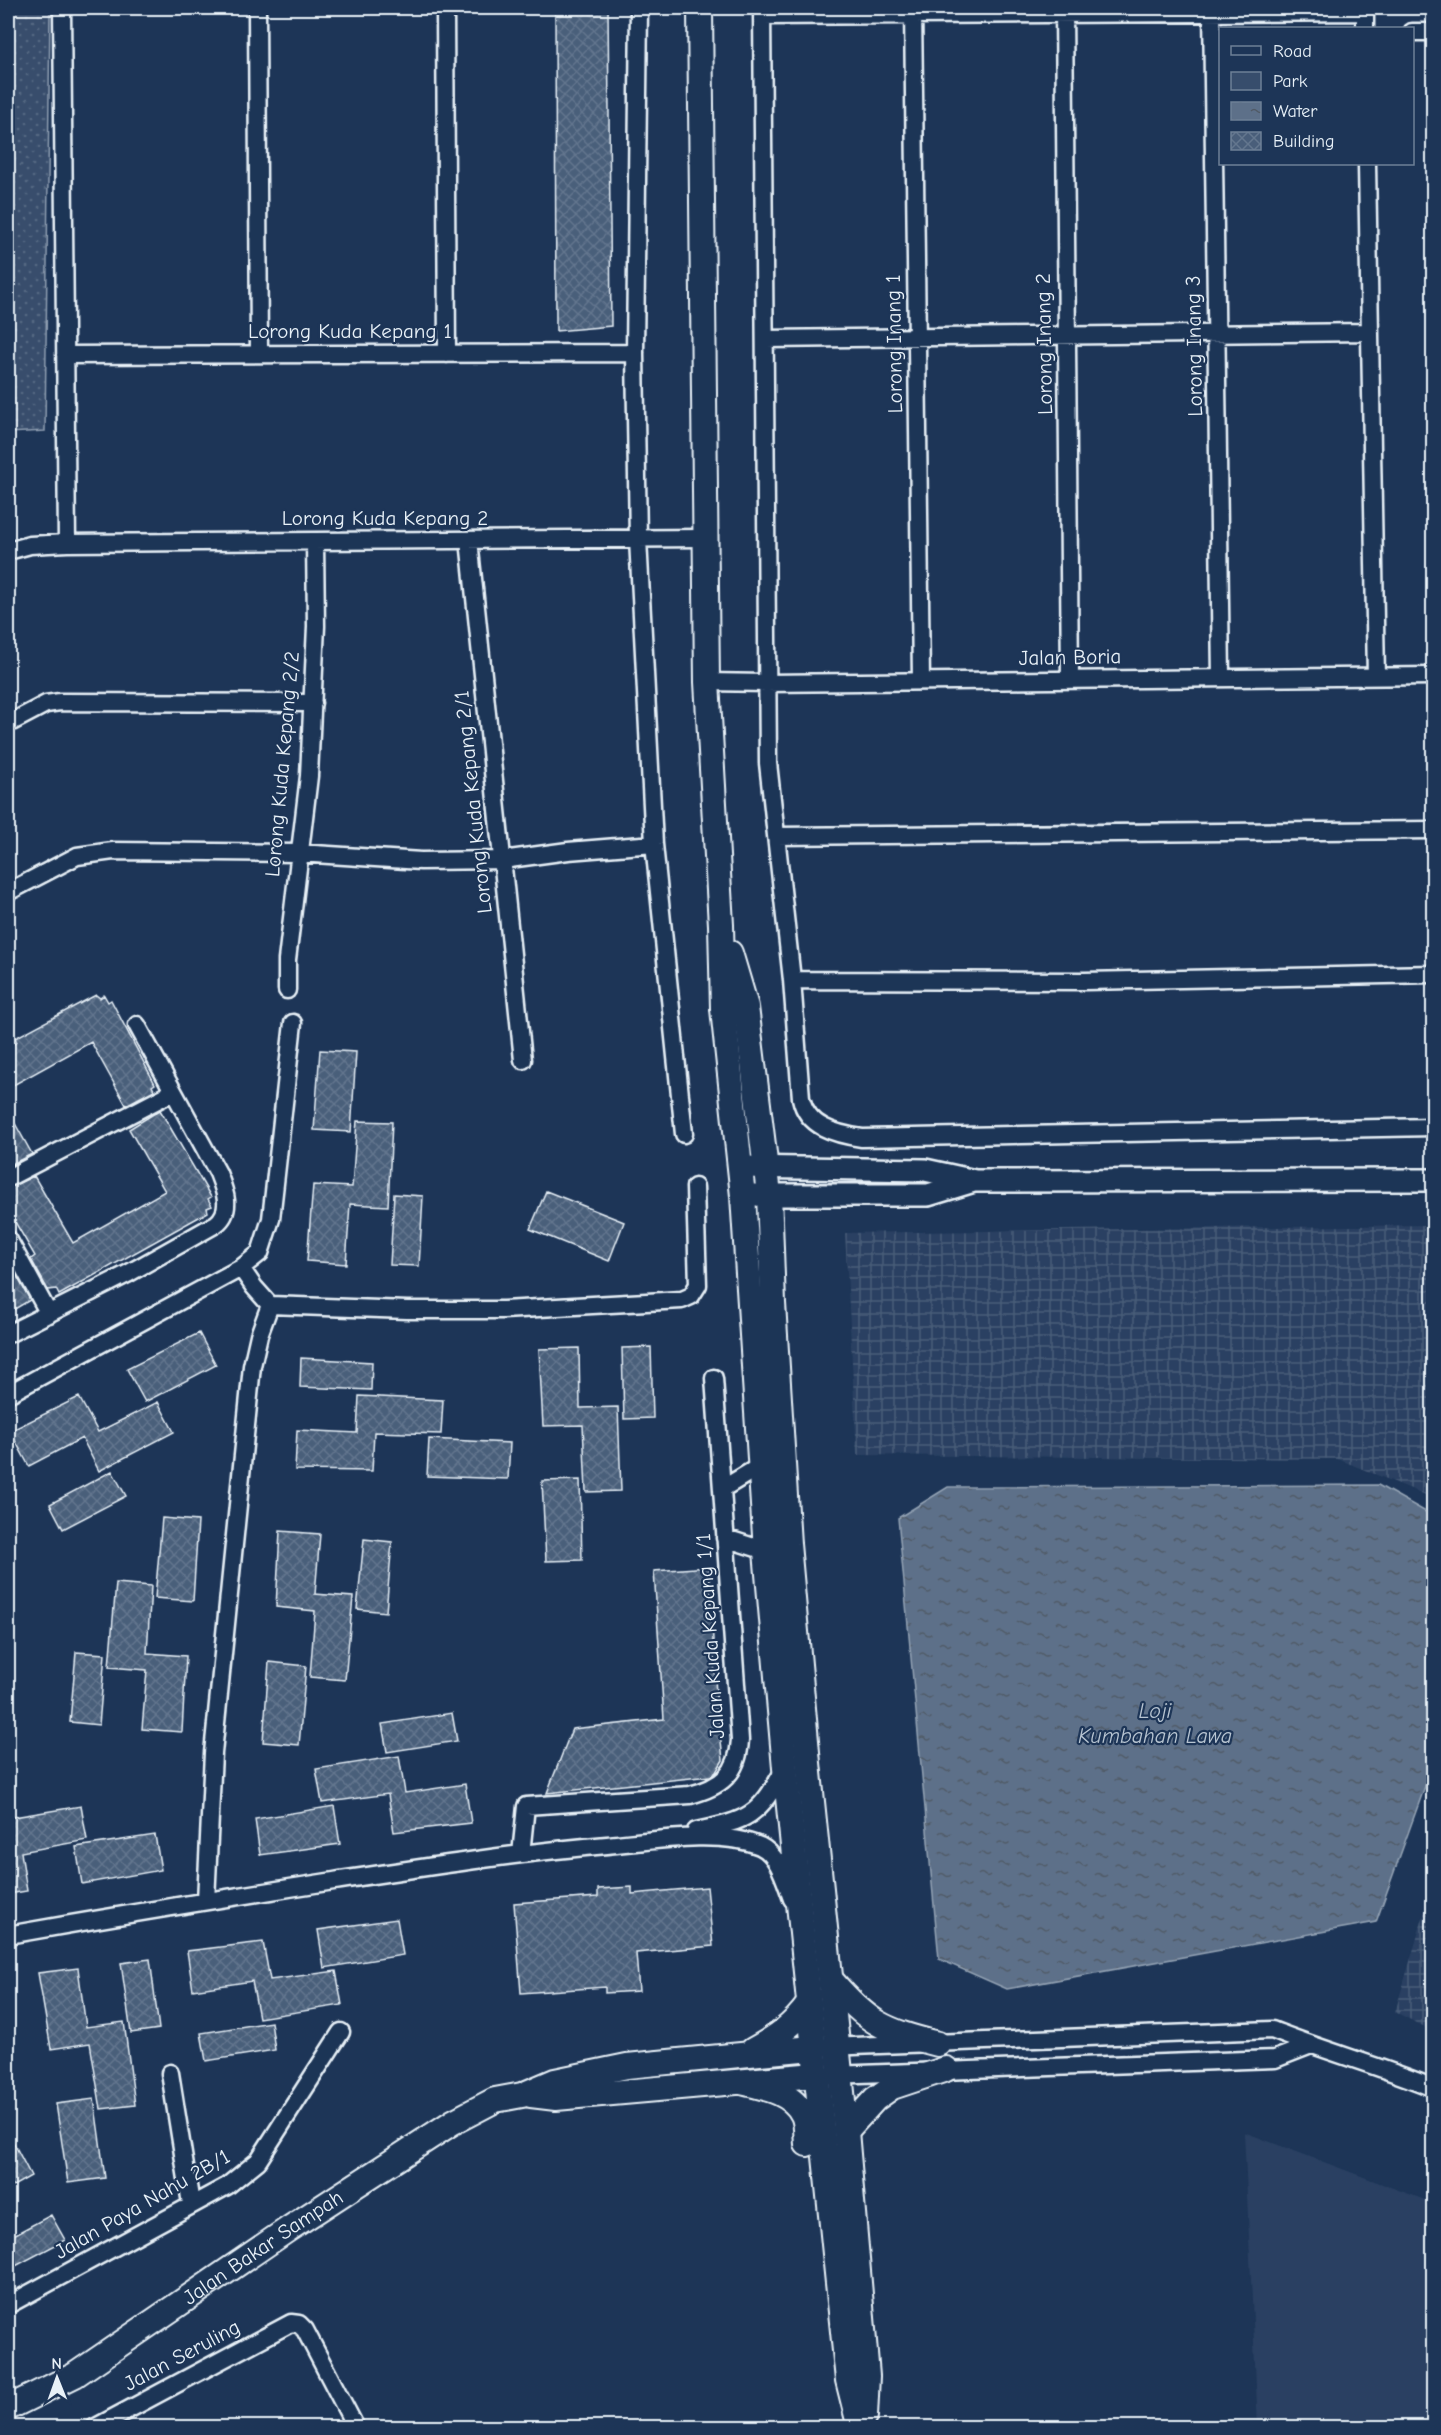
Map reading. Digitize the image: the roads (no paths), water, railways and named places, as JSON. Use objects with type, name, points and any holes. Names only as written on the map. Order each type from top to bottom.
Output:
[{"type":"main road","points":[[700,8],[707,681],[721,925],[723,1009],[741,1167],[766,1551],[785,1768],[812,2048],[848,2380]]},
{"type":"main road","points":[[721,925],[746,1007],[769,1194],[772,1303],[788,1544],[808,1763],[841,2074],[867,2376],[862,2427]]},
{"type":"main road","points":[[831,1980],[853,2005],[873,2022],[898,2034],[938,2044]]},
{"type":"main road","points":[[746,2055],[796,2022],[808,2005]]},
{"type":"main road","name":"Jalan Bakar Sampah","points":[[8,2408],[75,2375],[290,2228],[453,2122],[495,2100],[522,2095],[555,2082],[627,2066],[812,2048]]},
{"type":"main road","points":[[846,2132],[875,2099],[892,2087],[946,2069]]},
{"type":"main road","name":"Jalan Bakar Sampah","points":[[522,2095],[556,2097],[815,2075]]},
{"type":"main road","points":[[741,2082],[775,2090],[792,2102],[803,2115],[825,2277],[838,2347],[862,2427]]},
{"type":"street","points":[[62,8],[67,543]]},
{"type":"street","points":[[257,8],[259,354]]},
{"type":"street","points":[[446,8],[447,354]]},
{"type":"street","points":[[639,8],[635,353],[638,539],[654,844],[684,1134]]},
{"type":"street","points":[[1365,16],[1212,11],[1064,10],[762,12],[768,763],[792,980],[801,1098],[804,1111],[818,1124],[849,1136],[862,1138],[1434,1127]]},
{"type":"street","name":"Lorong Inang 2","points":[[1064,10],[1070,680]]},
{"type":"street","name":"Lorong Inang 1","points":[[913,11],[921,681]]},
{"type":"street","name":"Lorong Inang 3","points":[[1212,11],[1221,678]]},
{"type":"street","points":[[1414,32],[1434,32]]},
{"type":"street","points":[[1367,165],[1376,677]]},
{"type":"street","points":[[766,339],[1369,332]]},
{"type":"street","name":"Lorong Kuda Kepang 1","points":[[65,355],[635,353]]},
{"type":"street","name":"Lorong Kuda Kepang 2","points":[[8,551],[30,545],[67,543],[704,538]]},
{"type":"street","name":"Lorong Kuda Kepang 2/1","points":[[469,540],[523,1060]]},
{"type":"street","name":"Lorong Kuda Kepang 2/2","points":[[287,990],[286,960],[309,776],[316,626],[315,541]]},
{"type":"street","name":"Jalan Boria","points":[[707,681],[766,683],[1434,676]]},
{"type":"street","points":[[8,724],[46,704],[60,702],[313,704]]},
{"type":"street","points":[[776,836],[1434,830]]},
{"type":"street","points":[[8,892],[70,860],[92,853],[113,851],[299,853],[421,861],[502,860],[568,851],[654,844]]},
{"type":"street","points":[[792,980],[1084,981],[1434,974]]},
{"type":"street","points":[[8,1394],[241,1268],[260,1253],[271,1219],[292,1023]]},
{"type":"street","points":[[8,1334],[129,1273],[222,1219],[227,1203],[218,1173],[137,1025]]},
{"type":"street","points":[[8,1178],[173,1092]]},
{"type":"street","points":[[741,1167],[926,1170],[975,1181],[1434,1180]]},
{"type":"street","points":[[743,1196],[769,1194],[928,1195],[975,1181]]},
{"type":"street","points":[[241,1268],[270,1305],[407,1310],[503,1310],[682,1300],[691,1296],[698,1285],[695,1187]]},
{"type":"street","points":[[8,1239],[49,1314]]},
{"type":"street","points":[[206,1900],[213,1753],[252,1366],[270,1305]]},
{"type":"street","name":"Jalan Kuda Kepang 1/1","points":[[521,1854],[526,1806],[690,1795],[718,1785],[736,1764],[741,1740],[714,1378]]},
{"type":"street","points":[[722,1489],[760,1466]]},
{"type":"street","points":[[725,1538],[766,1551]]},
{"type":"street","points":[[645,1841],[734,1823],[751,1815],[772,1790],[785,1768]]},
{"type":"street","points":[[8,1935],[206,1900],[454,1862],[645,1841],[709,1838],[735,1840],[762,1847],[773,1857],[800,1921]]},
{"type":"street","points":[[812,2048],[1272,2030],[1311,2045],[1377,2065],[1434,2088]]},
{"type":"street","name":"Jalan Paya Nahu 2B/1","points":[[8,2305],[227,2186],[258,2161],[341,2032]]},
{"type":"street","points":[[815,2075],[1275,2060],[1311,2045]]},
{"type":"street","points":[[170,2073],[191,2204]]},
{"type":"street","name":"Jalan Seruling","points":[[94,2427],[125,2420],[291,2323],[298,2324],[305,2330],[356,2427]]},
{"type":"water","name":"Loji Kumbahan Lawa","points":[[1378,1485],[1433,1516],[1433,1764],[1376,1922],[1007,1989],[939,1959],[898,1518],[948,1487]]}]
